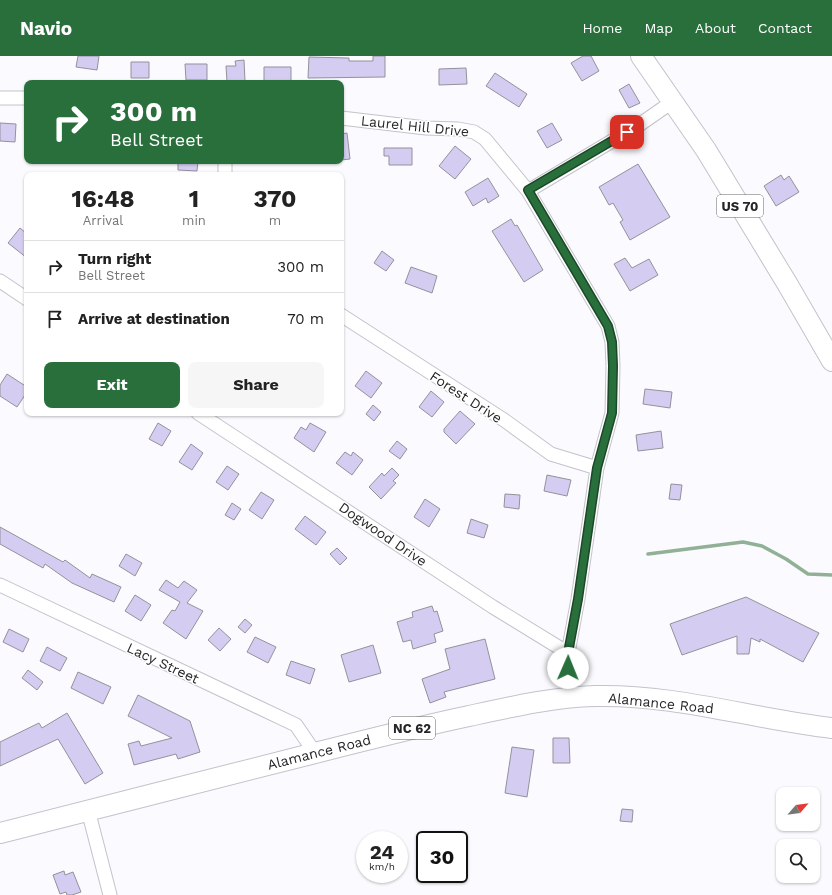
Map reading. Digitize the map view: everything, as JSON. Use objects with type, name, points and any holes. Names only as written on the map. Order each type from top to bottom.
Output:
[{"type":"main road","name":"US 70","points":[[641,56],[706,150],[832,361]]},
{"type":"main road","name":"Alamance Road","points":[[0,833],[375,737],[521,704],[595,696],[670,701],[795,724],[832,728]]},
{"type":"street","points":[[0,98],[24,98]]},
{"type":"street","points":[[528,190],[639,125],[672,102]]},
{"type":"street","name":"Laurel Hill Drive","points":[[344,118],[474,132],[485,139],[528,190],[608,326],[612,342],[612,413],[597,468],[578,599],[568,653],[570,698]]},
{"type":"street","points":[[0,280],[24,297]]},
{"type":"street","name":"Forest Drive","points":[[344,317],[504,420],[551,454],[597,468]]},
{"type":"street","name":"Dogwood Drive","points":[[203,416],[493,607],[568,653]]},
{"type":"street","name":"Lacy Street","points":[[0,585],[296,724],[315,753]]},
{"type":"street","points":[[88,810],[110,895]]},
{"type":"building","points":[[78,56],[99,56],[97,70],[76,67]]},
{"type":"building","points":[[373,56],[385,56],[385,77],[308,78],[309,57],[349,58],[349,61],[373,61]]},
{"type":"building","points":[[583,56],[591,56],[599,71],[582,81],[571,63]]},
{"type":"building","points":[[244,60],[245,80],[227,80],[226,66],[236,66],[235,61]]},
{"type":"building","points":[[131,62],[149,62],[149,78],[131,78]]},
{"type":"building","points":[[185,64],[207,64],[207,80],[186,80]]},
{"type":"building","points":[[264,67],[291,67],[291,80],[264,80]]},
{"type":"building","points":[[466,68],[467,84],[439,85],[439,69]]},
{"type":"building","points":[[495,73],[527,94],[519,107],[486,86]]},
{"type":"building","points":[[629,84],[640,103],[629,108],[619,90]]},
{"type":"building","points":[[0,123],[16,124],[15,142],[0,141]]},
{"type":"building","points":[[552,123],[562,140],[547,148],[537,131]]},
{"type":"building","points":[[347,133],[350,159],[344,160],[344,134]]},
{"type":"building","points":[[455,146],[471,159],[455,179],[439,166]]},
{"type":"building","points":[[384,148],[412,148],[412,165],[389,165],[389,156],[384,156]]},
{"type":"building","points":[[178,164],[198,164],[197,171],[178,170]]},
{"type":"building","points":[[638,164],[670,217],[630,240],[620,222],[623,220],[613,203],[609,205],[599,187]]},
{"type":"building","points":[[781,175],[784,180],[789,176],[799,192],[776,206],[764,186]]},
{"type":"building","points":[[488,178],[499,196],[488,203],[486,198],[473,206],[465,192]]},
{"type":"building","points":[[511,219],[515,226],[517,225],[543,270],[524,282],[492,231]]},
{"type":"building","points":[[20,228],[24,231],[24,256],[8,243]]},
{"type":"building","points":[[382,251],[394,260],[386,271],[374,263]]},
{"type":"building","points":[[625,258],[632,268],[649,259],[658,275],[630,291],[614,264]]},
{"type":"building","points":[[411,267],[437,276],[432,293],[405,283]]},
{"type":"building","points":[[366,371],[382,383],[371,398],[355,386]]},
{"type":"building","points":[[7,374],[24,385],[24,396],[17,407],[0,396],[0,385]]},
{"type":"building","points":[[645,389],[672,392],[670,408],[643,404]]},
{"type":"building","points":[[431,391],[444,402],[432,417],[419,407]]},
{"type":"building","points":[[373,405],[381,412],[374,421],[366,414]]},
{"type":"building","points":[[460,411],[475,424],[456,444],[444,432],[444,429]]},
{"type":"building","points":[[158,423],[171,431],[162,446],[149,439]]},
{"type":"building","points":[[310,423],[326,432],[314,452],[294,438],[301,427],[306,430]]},
{"type":"building","points":[[661,431],[663,448],[638,451],[636,435]]},
{"type":"building","points":[[397,441],[407,449],[400,459],[389,451]]},
{"type":"building","points":[[191,444],[203,453],[192,470],[179,462]]},
{"type":"building","points":[[345,452],[351,456],[353,452],[363,460],[352,475],[336,463]]},
{"type":"building","points":[[227,466],[239,474],[228,490],[216,482]]},
{"type":"building","points":[[392,468],[399,475],[393,481],[396,483],[381,499],[369,487],[382,473],[384,476]]},
{"type":"building","points":[[547,475],[571,480],[567,496],[544,491]]},
{"type":"building","points":[[671,484],[682,485],[680,500],[669,499]]},
{"type":"building","points":[[261,492],[274,500],[262,519],[249,510]]},
{"type":"building","points":[[505,494],[520,495],[519,509],[504,507]]},
{"type":"building","points":[[425,499],[440,509],[429,527],[414,517]]},
{"type":"building","points":[[232,503],[241,509],[234,520],[225,515]]},
{"type":"building","points":[[305,516],[326,532],[316,545],[295,529]]},
{"type":"building","points":[[471,519],[488,525],[484,538],[467,533]]},
{"type":"building","points":[[0,527],[63,562],[65,560],[90,578],[92,574],[121,587],[114,602],[72,583],[45,564],[43,568],[0,544]]},
{"type":"building","points":[[337,548],[347,558],[340,565],[330,554]]},
{"type":"building","points":[[126,554],[142,563],[135,576],[119,566]]},
{"type":"building","points":[[166,580],[178,588],[184,581],[197,590],[187,603],[203,611],[186,639],[163,623],[172,610],[175,611],[180,602],[159,590]]},
{"type":"building","points":[[135,595],[151,605],[141,621],[125,611]]},
{"type":"building","points":[[746,597],[819,633],[803,662],[760,639],[760,642],[751,638],[749,654],[737,654],[737,636],[682,655],[670,624]]},
{"type":"building","points":[[432,606],[434,612],[437,611],[443,631],[434,634],[436,642],[413,649],[411,640],[403,642],[397,622],[413,617],[412,612]]},
{"type":"building","points":[[245,619],[252,625],[245,633],[238,627]]},
{"type":"building","points":[[219,628],[231,639],[220,651],[208,640]]},
{"type":"building","points":[[9,629],[29,639],[23,652],[3,642]]},
{"type":"building","points":[[255,637],[276,647],[268,663],[247,652]]},
{"type":"building","points":[[485,639],[495,679],[444,692],[446,697],[430,703],[422,679],[450,669],[445,649]]},
{"type":"building","points":[[373,645],[381,673],[349,682],[341,655]]},
{"type":"building","points":[[47,647],[67,658],[60,671],[40,661]]},
{"type":"building","points":[[291,661],[315,669],[310,684],[286,675]]},
{"type":"building","points":[[28,670],[43,682],[37,690],[22,678]]},
{"type":"building","points":[[78,672],[111,687],[103,704],[71,688]]},
{"type":"building","points":[[138,695],[190,721],[200,752],[178,759],[176,754],[134,765],[128,744],[139,741],[141,746],[172,738],[128,716]]},
{"type":"building","points":[[67,713],[103,773],[85,784],[58,739],[0,766],[0,742],[39,723],[42,728]]},
{"type":"building","points":[[553,738],[569,738],[570,763],[553,763]]},
{"type":"building","points":[[512,747],[534,750],[527,797],[505,793]]},
{"type":"building","points":[[622,809],[633,810],[632,822],[620,821]]},
{"type":"building","points":[[64,871],[65,875],[73,872],[81,892],[72,895],[67,895],[66,892],[60,894],[53,875]]},
{"type":"waterway","points":[[648,554],[743,542],[762,546],[786,559],[808,574],[832,575]]},
{"type":"route","points":[[568,668],[568,653],[578,599],[597,468],[612,413],[612,342],[608,326],[528,190],[627,132]]}]
